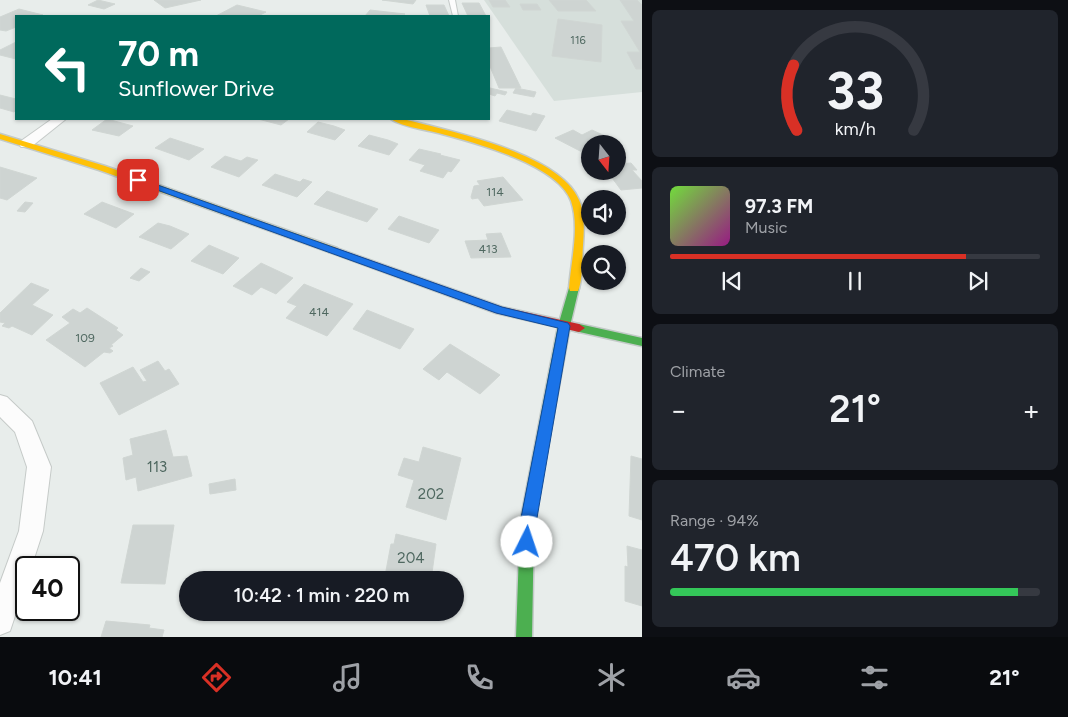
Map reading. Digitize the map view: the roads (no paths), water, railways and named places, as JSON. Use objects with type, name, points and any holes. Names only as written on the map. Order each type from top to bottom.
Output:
[{"type":"street","points":[[26,144],[59,120]]},
{"type":"street","points":[[399,120],[488,144],[525,158],[565,184],[575,198],[579,222],[574,290],[564,326],[527,523],[524,637]]},
{"type":"street","points":[[0,136],[102,168],[500,310],[564,326],[642,342]]},
{"type":"street","points":[[0,403],[24,428],[38,467],[31,530],[0,620]]},
{"type":"lane","points":[[452,0],[456,15]]}]
